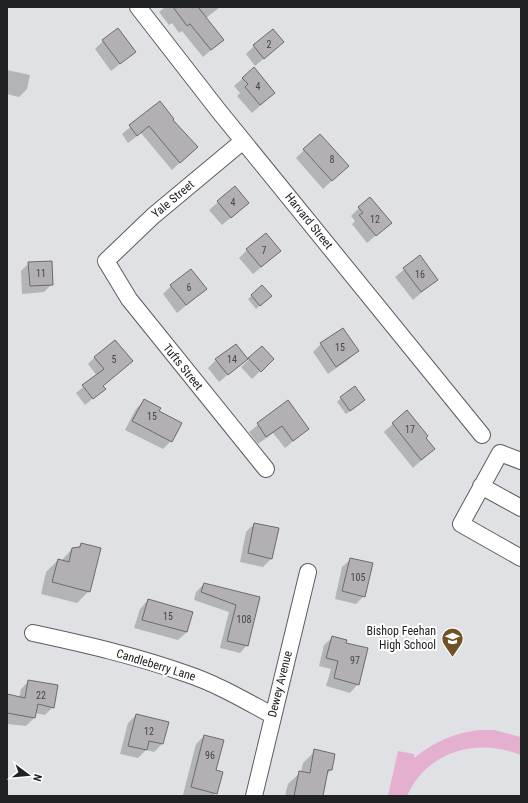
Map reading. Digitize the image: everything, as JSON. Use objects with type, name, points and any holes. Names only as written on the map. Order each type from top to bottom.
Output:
[{"type":"street","name":"Harvard Street","points":[[138,7],[243,141],[482,434]]},
{"type":"street","name":"Yale Street","points":[[106,261],[153,216],[243,141]]},
{"type":"street","name":"Tufts Street","points":[[106,261],[129,299],[266,469]]},
{"type":"street","points":[[521,461],[500,453],[461,524],[521,558]]},
{"type":"street","points":[[482,486],[521,508]]},
{"type":"street","name":"Dewey Avenue","points":[[254,796],[272,715],[308,572]]},
{"type":"street","name":"Candleberry Lane","points":[[33,633],[81,643],[186,673],[216,685],[272,715]]},
{"type":"shaded area","points":[[479,730],[494,730],[521,737],[521,755],[487,747],[471,748],[455,752],[440,759],[427,768],[416,781],[407,796],[388,796],[398,751],[414,754],[414,758],[429,747],[444,739],[461,733]]},
{"type":"building","points":[[173,7],[198,7],[224,40],[211,50],[190,24],[187,26]]},
{"type":"building","points":[[118,28],[136,52],[120,64],[102,40]]},
{"type":"building","points":[[273,29],[284,42],[264,59],[253,45]]},
{"type":"building","points":[[254,67],[275,93],[260,105],[245,87],[248,84],[242,78]]},
{"type":"building","points":[[160,101],[174,119],[173,120],[198,147],[180,163],[149,126],[137,136],[129,125]]},
{"type":"building","points":[[320,134],[349,166],[332,181],[303,149]]},
{"type":"building","points":[[235,186],[249,203],[231,218],[217,201]]},
{"type":"building","points":[[370,197],[392,223],[376,236],[359,215],[363,213],[358,207]]},
{"type":"building","points":[[266,233],[281,251],[261,267],[246,249]]},
{"type":"building","points":[[420,255],[438,280],[421,292],[403,268]]},
{"type":"building","points":[[52,261],[53,285],[30,286],[28,262]]},
{"type":"building","points":[[191,269],[207,289],[186,305],[170,285]]},
{"type":"building","points":[[262,285],[272,296],[260,306],[251,295]]},
{"type":"building","points":[[343,328],[359,351],[336,367],[320,343]]},
{"type":"building","points":[[115,340],[133,361],[103,386],[106,389],[93,399],[82,385],[104,369],[94,357]]},
{"type":"building","points":[[236,344],[248,359],[228,375],[215,359]]},
{"type":"building","points":[[262,346],[274,359],[261,372],[248,358]]},
{"type":"building","points":[[355,386],[365,400],[350,411],[340,397]]},
{"type":"building","points":[[144,399],[161,408],[159,411],[182,423],[172,442],[132,421]]},
{"type":"building","points":[[288,400],[309,429],[293,441],[282,426],[266,437],[257,423]]},
{"type":"building","points":[[407,410],[428,436],[426,438],[435,449],[421,460],[392,423]]},
{"type":"building","points":[[254,523],[279,528],[272,559],[248,553]]},
{"type":"building","points":[[81,543],[101,548],[90,592],[52,582],[58,559],[69,562],[72,548],[80,547]]},
{"type":"building","points":[[350,558],[373,563],[365,597],[342,591]]},
{"type":"building","points":[[204,583],[260,597],[248,646],[227,641],[236,605],[201,592]]},
{"type":"building","points":[[148,599],[193,612],[187,632],[142,620]]},
{"type":"building","points":[[332,636],[347,640],[346,643],[368,648],[359,685],[334,678],[338,661],[326,658]]},
{"type":"building","points":[[28,680],[58,685],[54,708],[38,704],[35,718],[7,713],[7,694],[25,698]]},
{"type":"building","points":[[136,714],[169,722],[163,744],[149,741],[147,750],[128,746]]},
{"type":"building","points":[[204,735],[224,740],[216,770],[223,772],[217,794],[191,787]]},
{"type":"building","points":[[314,749],[335,754],[332,770],[328,770],[323,796],[294,796],[299,771],[310,773]]},
{"type":"place","name":"Bishop Feehan High School","points":[[452,658]]}]
